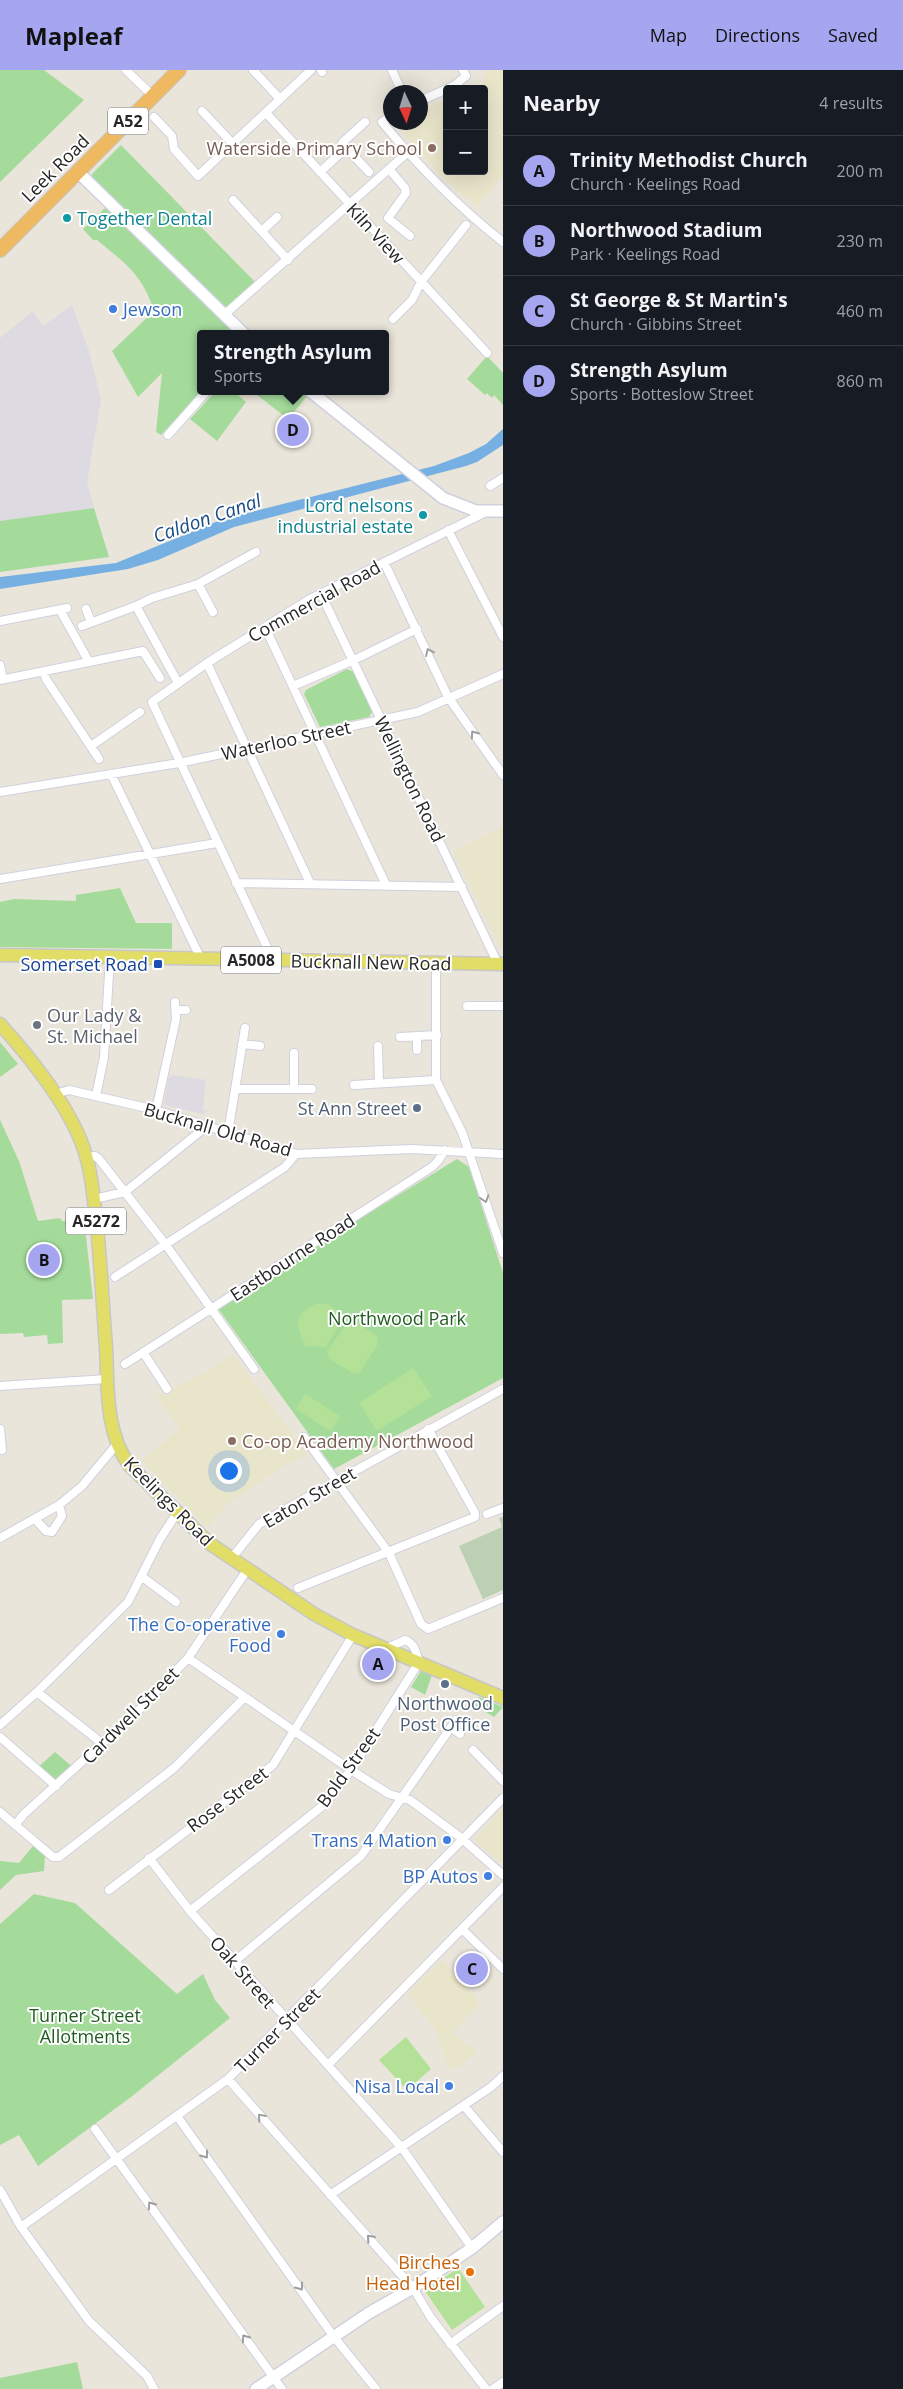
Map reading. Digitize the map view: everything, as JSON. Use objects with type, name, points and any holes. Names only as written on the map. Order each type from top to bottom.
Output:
[{"type":"highway","name":"Leek Road","points":[[0,250],[179,70]]},
{"type":"main road","name":"Bucknall New Road","points":[[0,955],[500,964]]},
{"type":"main road","name":"Keelings Road","points":[[0,1024],[55,1094],[71,1121],[86,1156],[94,1199],[101,1274],[108,1402],[117,1444],[129,1464],[177,1513],[210,1543],[231,1560],[314,1614],[353,1635],[503,1698]]},
{"type":"street","points":[[126,70],[153,96]]},
{"type":"street","points":[[252,70],[280,99]]},
{"type":"street","points":[[154,117],[172,136],[174,149],[198,176],[311,70]]},
{"type":"street","points":[[392,70],[399,85]]},
{"type":"street","points":[[455,85],[466,72]]},
{"type":"street","points":[[428,97],[443,91]]},
{"type":"street","points":[[202,111],[232,144]]},
{"type":"street","name":"Kiln View","points":[[266,113],[487,353]]},
{"type":"street","points":[[366,122],[342,143],[369,172]]},
{"type":"street","points":[[388,130],[407,153],[450,198],[503,242]]},
{"type":"street","points":[[320,172],[346,148]]},
{"type":"street","points":[[224,315],[407,153]]},
{"type":"street","points":[[389,169],[405,188],[406,193],[388,218],[410,236]]},
{"type":"street","points":[[78,171],[240,330]]},
{"type":"street","points":[[233,200],[288,260]]},
{"type":"street","points":[[262,231],[277,217]]},
{"type":"street","points":[[393,319],[412,300],[421,282],[466,225]]},
{"type":"street","points":[[168,435],[203,395]]},
{"type":"street","points":[[315,395],[424,484],[454,504],[476,511],[503,511]]},
{"type":"street","points":[[490,486],[503,478]]},
{"type":"street","name":"Commercial Road","points":[[179,763],[151,705],[154,700],[207,663],[321,594],[487,512]]},
{"type":"street","points":[[448,530],[503,637]]},
{"type":"street","points":[[82,626],[152,598],[198,584],[256,552]]},
{"type":"street","points":[[384,562],[448,697],[502,771]]},
{"type":"street","points":[[198,584],[213,612]]},
{"type":"street","name":"Wellington Road","points":[[321,594],[500,964]]},
{"type":"street","points":[[136,606],[178,682]]},
{"type":"street","points":[[0,621],[64,609],[89,662]]},
{"type":"street","points":[[86,609],[91,622]]},
{"type":"street","points":[[265,627],[386,885]]},
{"type":"street","points":[[293,686],[354,660],[417,629]]},
{"type":"street","points":[[0,665],[1,680],[143,651],[160,678]]},
{"type":"street","points":[[207,663],[245,748],[310,883]]},
{"type":"street","points":[[44,672],[46,678],[99,759]]},
{"type":"street","name":"Waterloo Street","points":[[0,792],[179,763],[418,712],[503,674]]},
{"type":"street","points":[[91,746],[140,712]]},
{"type":"street","points":[[179,763],[273,960]]},
{"type":"street","points":[[111,774],[201,959]]},
{"type":"street","points":[[0,879],[217,844]]},
{"type":"street","points":[[236,883],[462,887]]},
{"type":"street","points":[[96,1096],[104,1057],[110,957]]},
{"type":"street","points":[[436,963],[436,1080],[462,1132],[503,1253]]},
{"type":"street","points":[[156,1110],[176,1019],[175,1006],[186,1010]]},
{"type":"street","points":[[467,1006],[503,1006]]},
{"type":"street","points":[[228,1133],[245,1028]]},
{"type":"street","points":[[417,1036],[417,1050]]},
{"type":"street","points":[[400,1037],[437,1036]]},
{"type":"street","points":[[242,1044],[260,1046]]},
{"type":"street","points":[[378,1046],[380,1083]]},
{"type":"street","points":[[294,1053],[294,1089]]},
{"type":"street","points":[[354,1085],[436,1080]]},
{"type":"street","points":[[235,1089],[312,1088]]},
{"type":"street","name":"Bucknall Old Road","points":[[55,1094],[69,1090],[156,1110],[296,1154],[410,1149],[503,1154]]},
{"type":"street","points":[[94,1199],[125,1192],[207,1126]]},
{"type":"street","name":"Eastbourne Road","points":[[124,1361],[133,1358],[210,1310],[432,1166],[438,1161],[445,1150]]},
{"type":"street","points":[[115,1276],[166,1246],[285,1167],[296,1154]]},
{"type":"street","points":[[86,1156],[95,1156],[99,1159],[166,1246],[254,1369]]},
{"type":"street","points":[[143,1352],[167,1389]]},
{"type":"street","points":[[0,1386],[108,1379]]},
{"type":"street","name":"Eaton Street","points":[[231,1560],[259,1524],[503,1389]]},
{"type":"street","points":[[0,1429],[2,1450]]},
{"type":"street","points":[[298,1588],[389,1553],[474,1517],[474,1513],[428,1429]]},
{"type":"street","points":[[304,1437],[389,1553],[424,1628],[428,1629],[503,1598]]},
{"type":"street","points":[[0,1538],[4,1532],[35,1519],[59,1505],[82,1486],[117,1444]]},
{"type":"street","points":[[35,1519],[46,1531],[52,1532],[62,1516],[59,1505]]},
{"type":"street","points":[[487,1514],[503,1508]]},
{"type":"street","points":[[0,1725],[37,1692],[128,1602],[160,1539],[177,1513]]},
{"type":"street","name":"Cardwell Street","points":[[16,1824],[24,1814],[140,1709],[188,1658],[247,1570]]},
{"type":"street","points":[[141,1576],[176,1602]]},
{"type":"street","points":[[307,1585],[311,1594]]},
{"type":"street","name":"Rose Street","points":[[109,1890],[273,1765],[353,1635]]},
{"type":"street","points":[[188,1658],[351,1770],[389,1794],[410,1800],[464,1840],[503,1875]]},
{"type":"street","name":"Bold Street","points":[[190,1911],[325,1804],[351,1770],[419,1662]]},
{"type":"street","points":[[37,1692],[103,1744]]},
{"type":"street","points":[[0,1812],[55,1858],[59,1857],[174,1768],[244,1698]]},
{"type":"street","points":[[235,1962],[354,1864],[453,1724],[460,1734]]},
{"type":"street","points":[[0,1737],[56,1786]]},
{"type":"street","points":[[473,1750],[503,1782]]},
{"type":"street","name":"Turner Street","points":[[21,2227],[228,2079],[464,1840],[503,1798]]},
{"type":"street","name":"Oak Street","points":[[149,1858],[190,1911],[286,2021],[402,2148],[472,2248]]},
{"type":"street","points":[[328,2065],[503,1887]]},
{"type":"street","points":[[462,1929],[503,1969]]},
{"type":"street","points":[[330,2195],[464,2106],[503,2076]]},
{"type":"street","points":[[228,2079],[413,2288],[450,2344],[486,2389]]},
{"type":"street","points":[[464,2106],[503,2152]]},
{"type":"street","points":[[177,2116],[334,2337],[376,2389]]},
{"type":"street","points":[[95,2129],[282,2389]]},
{"type":"street","points":[[0,2190],[21,2227],[88,2321],[148,2376],[154,2389]]},
{"type":"street","points":[[256,2389],[334,2337],[413,2288],[472,2248],[503,2222]]},
{"type":"street","points":[[450,2344],[503,2306]]},
{"type":"street","points":[[493,2389],[503,2382]]},
{"type":"shaded area","name":"Waterside Primary School","points":[[486,70],[503,70],[503,175],[478,207],[442,178],[400,130],[428,130],[428,107],[443,101],[443,175],[488,175],[488,85],[479,85],[485,82],[483,75]]},
{"type":"shaded area","points":[[72,305],[89,351],[101,400],[87,483],[94,508],[0,521],[0,338],[33,311],[43,326]]},
{"type":"shaded area","points":[[503,826],[503,953],[453,851]]},
{"type":"shaded area","points":[[172,1075],[206,1080],[203,1110],[208,1111],[203,1114],[164,1105],[168,1079]]},
{"type":"shaded area","name":"Co-op Academy Northwood","points":[[233,1355],[308,1454],[282,1467],[228,1504],[207,1527],[142,1461],[180,1428],[156,1397],[200,1375]]},
{"type":"shaded area","points":[[503,1808],[503,1865],[474,1840]]},
{"type":"shaded area","points":[[442,1960],[480,2002],[453,2034],[477,2050],[462,2066],[450,2070],[435,2029],[407,1994]]},
{"type":"green space","points":[[0,70],[44,70],[84,100],[0,182]]},
{"type":"green space","points":[[121,145],[255,282],[228,307],[225,307],[92,177],[92,174]]},
{"type":"green space","points":[[105,208],[231,330],[197,330],[197,395],[161,435],[156,432],[162,373],[138,397],[112,351],[154,311],[144,288],[132,271],[97,240],[93,240],[83,229]]},
{"type":"green space","points":[[487,356],[503,373],[503,405],[494,395],[492,398],[487,393],[485,395],[467,379]]},
{"type":"green space","points":[[212,395],[238,395],[246,402],[217,441],[190,419]]},
{"type":"green space","points":[[257,395],[307,396],[294,412],[284,416]]},
{"type":"green space","points":[[94,508],[109,557],[0,572],[0,521]]},
{"type":"green space","points":[[347,669],[354,672],[372,712],[369,717],[320,727],[304,694],[306,690]]},
{"type":"green space","points":[[120,888],[136,923],[172,923],[172,949],[0,947],[0,902],[14,899],[76,901],[76,895]]},
{"type":"green space","points":[[0,1042],[18,1064],[0,1077]]},
{"type":"green space","points":[[0,1120],[19,1161],[38,1221],[60,1218],[62,1221],[84,1219],[93,1299],[62,1300],[63,1343],[48,1344],[47,1335],[24,1337],[23,1333],[0,1334]]},
{"type":"green space","name":"Northwood Park","points":[[457,1159],[469,1167],[503,1273],[503,1378],[334,1469],[217,1307]]},
{"type":"green space","points":[[316,1304],[326,1304],[339,1311],[342,1320],[326,1347],[305,1346],[298,1326],[298,1321],[303,1312]]},
{"type":"green space","points":[[350,1319],[377,1336],[378,1344],[360,1372],[354,1374],[329,1359],[327,1351]]},
{"type":"green space","points":[[413,1368],[432,1396],[377,1431],[359,1403]]},
{"type":"green space","points":[[305,1394],[340,1416],[331,1431],[296,1409]]},
{"type":"green space","points":[[503,1517],[503,1590],[483,1599],[459,1546],[502,1527],[499,1518]]},
{"type":"green space","points":[[421,1671],[432,1675],[425,1695],[411,1687]]},
{"type":"green space","points":[[479,1697],[503,1707],[494,1717],[474,1705]]},
{"type":"green space","points":[[55,1752],[75,1769],[56,1786],[36,1769]]},
{"type":"green space","points":[[33,1846],[45,1856],[44,1871],[16,1875],[0,1890],[0,1861],[19,1863]]},
{"type":"green space","name":"Turner Street Allotments","points":[[34,1894],[75,1903],[177,1994],[203,1974],[215,2000],[230,2018],[131,2097],[38,2166],[19,2135],[0,2145],[0,1924]]},
{"type":"green space","points":[[406,2037],[431,2069],[407,2090],[379,2060]]},
{"type":"green space","points":[[458,2268],[485,2307],[452,2330],[425,2291]]},
{"type":"green space","points":[[77,2362],[83,2389],[0,2389],[0,2378]]},
{"type":"water","points":[[503,429],[503,445],[477,462],[466,466],[234,527],[158,560],[128,569],[0,589],[0,577],[116,563],[223,519],[434,466],[469,453],[486,444]]},
{"type":"place","name":"Waterside Primary School","points":[[432,148]]},
{"type":"place","name":"Together Dental","points":[[67,218]]},
{"type":"place","name":"Jewson","points":[[113,309]]},
{"type":"place","name":"Strength Asylum","points":[[293,430]]},
{"type":"place","name":"Lord nelsons industrial estate","points":[[423,515]]},
{"type":"place","name":"Somerset Road","points":[[158,964]]},
{"type":"place","name":"Our Lady & St. Michael","points":[[37,1025]]},
{"type":"place","name":"St Ann Street","points":[[417,1108]]},
{"type":"place","name":"Northwood Stadium","points":[[44,1260]]},
{"type":"place","name":"Co-op Academy Northwood","points":[[232,1441]]},
{"type":"place","name":"The Co-operative Food","points":[[281,1634]]},
{"type":"place","name":"Trinity Methodist Church","points":[[378,1664]]},
{"type":"place","name":"Northwood Post Office","points":[[445,1684]]},
{"type":"place","name":"Trans 4 Mation","points":[[447,1840]]},
{"type":"place","name":"BP Autos","points":[[488,1876]]},
{"type":"place","name":"St George & St Martin's","points":[[472,1969]]},
{"type":"place","name":"Nisa Local","points":[[449,2086]]},
{"type":"place","name":"Birches Head Hotel","points":[[470,2272]]},
{"type":"water label","name":"Caldon Canal","points":[[207,518]]}]
